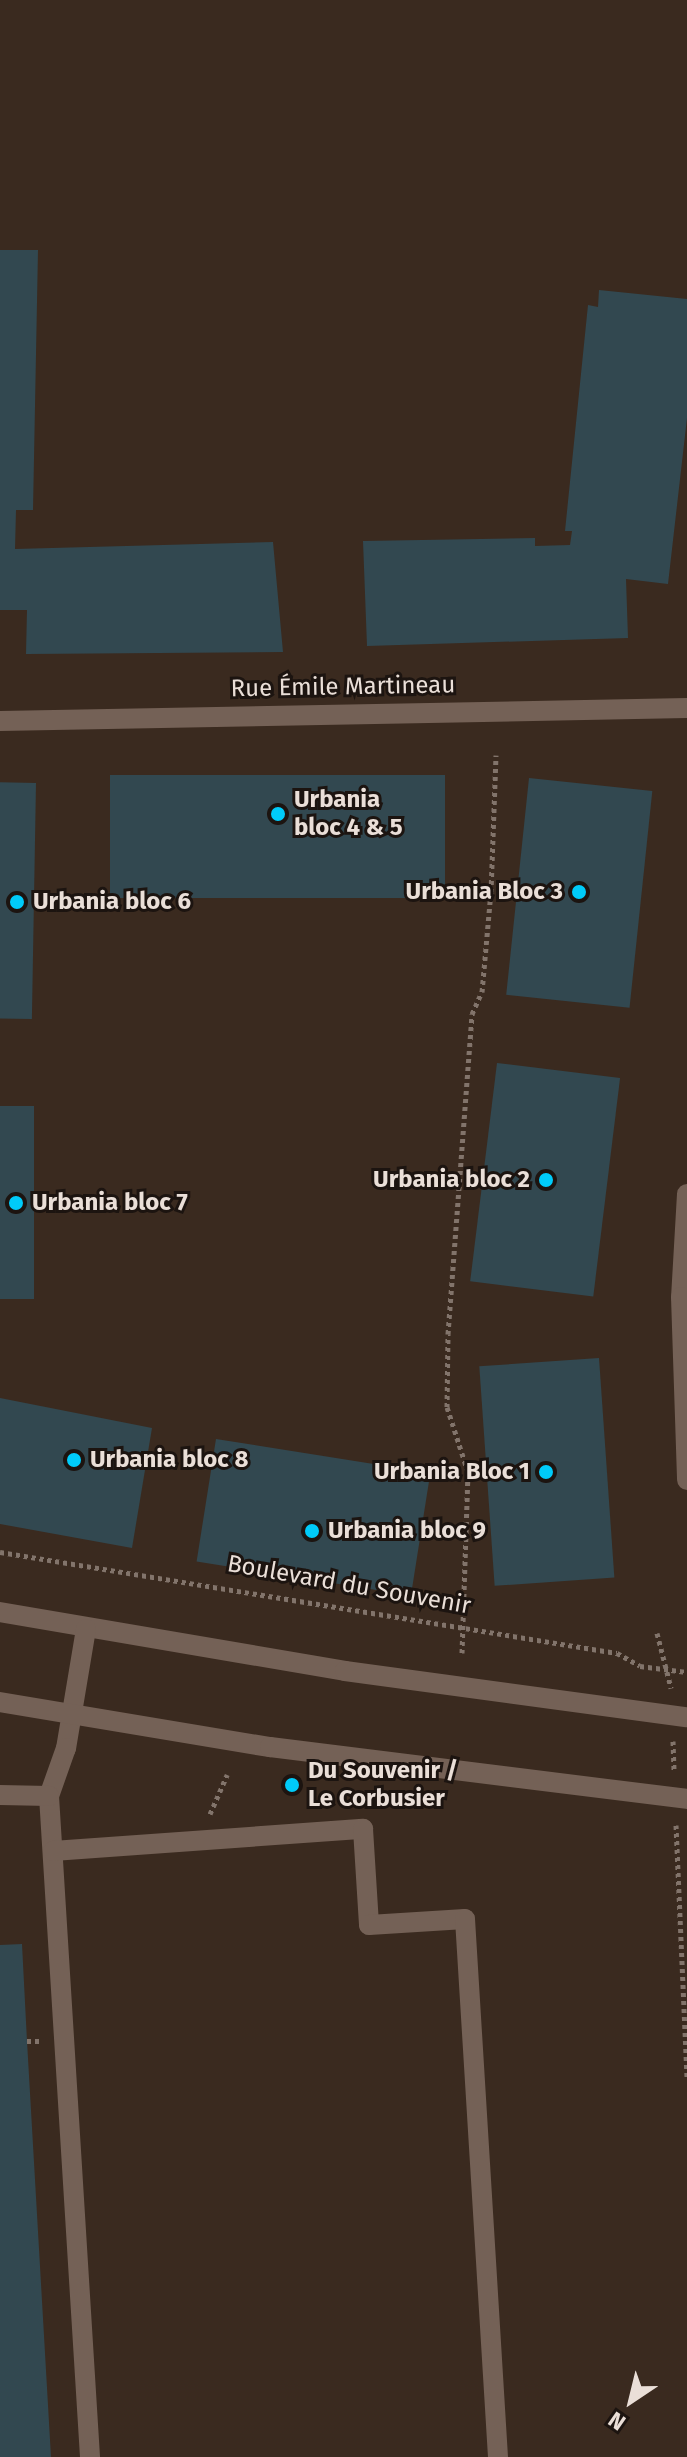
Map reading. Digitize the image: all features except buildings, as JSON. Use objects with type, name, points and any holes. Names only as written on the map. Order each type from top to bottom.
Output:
[{"type":"street","name":"Rue Émile Martineau","points":[[0,721],[687,708]]},
{"type":"street","points":[[687,1194],[681,1297],[687,1480]]},
{"type":"street","points":[[0,1612],[86,1629],[687,1717]]},
{"type":"street","points":[[86,1629],[72,1715],[49,1796],[90,2457]]},
{"type":"street","points":[[0,1702],[72,1715],[687,1799]]},
{"type":"street","points":[[0,1795],[49,1796]]},
{"type":"street","points":[[53,1851],[363,1829],[369,1925],[465,1919],[498,2457]]},
{"type":"path","points":[[462,1653],[468,1472],[447,1407],[448,1334],[472,1014],[482,992],[491,892],[496,755]]},
{"type":"path","name":"Boulevard du Souvenir","points":[[0,1552],[617,1653],[640,1666],[687,1672]]},
{"type":"path","points":[[211,1840],[212,1806],[227,1775]]},
{"type":"path","points":[[677,1841],[687,2080]]},
{"type":"place","name":"Urbania bloc 4 & 5","points":[[278,814]]},
{"type":"place","name":"Urbania Bloc 3","points":[[579,892]]},
{"type":"place","name":"Urbania bloc 6","points":[[17,902]]},
{"type":"place","name":"Urbania bloc 2","points":[[546,1180]]},
{"type":"place","name":"Urbania bloc 7","points":[[16,1203]]},
{"type":"place","name":"Urbania bloc 8","points":[[74,1460]]},
{"type":"place","name":"Urbania Bloc 1","points":[[546,1472]]},
{"type":"place","name":"Urbania bloc 9","points":[[312,1531]]},
{"type":"place","name":"Du Souvenir / Le Corbusier","points":[[292,1785]]}]
